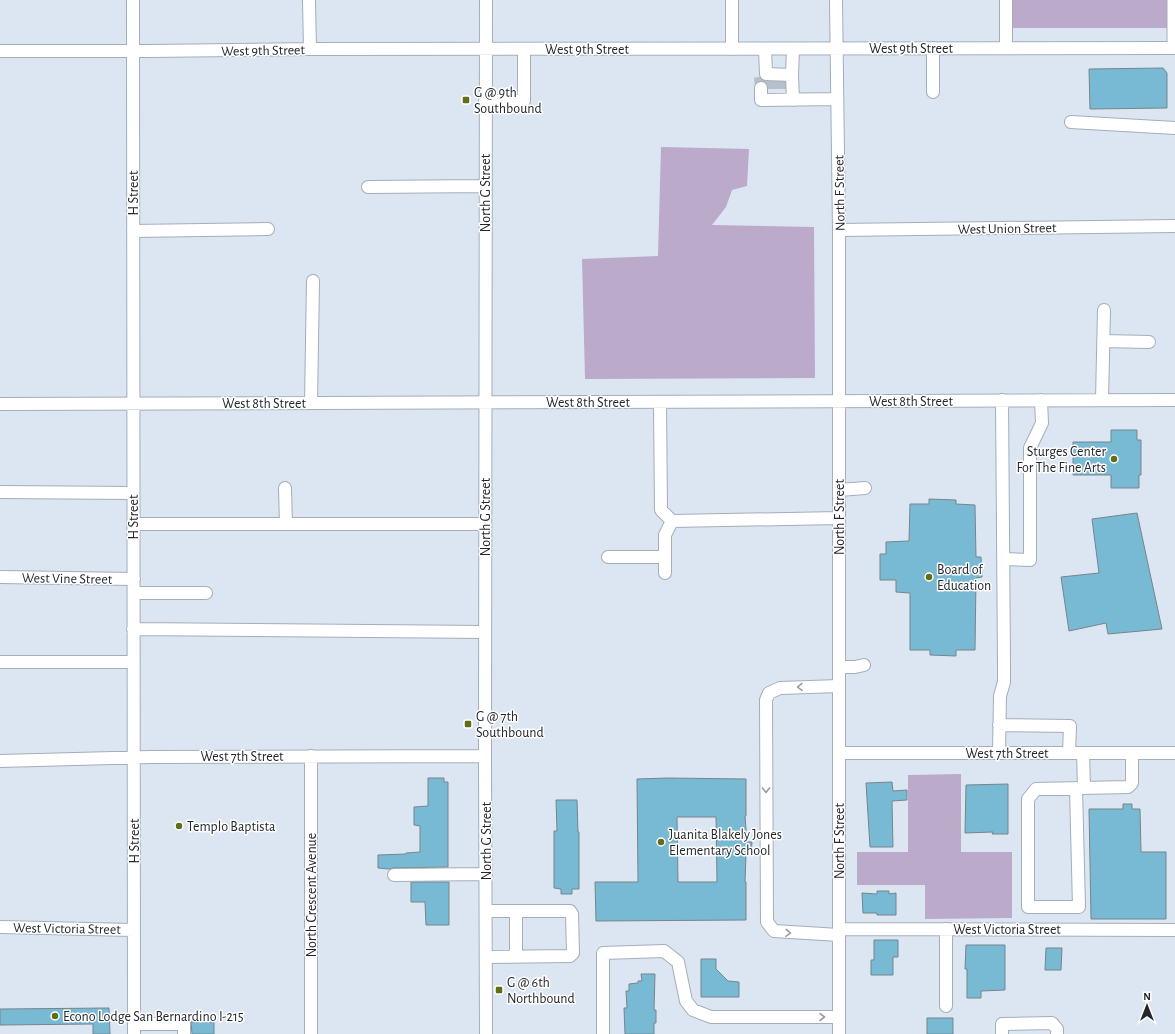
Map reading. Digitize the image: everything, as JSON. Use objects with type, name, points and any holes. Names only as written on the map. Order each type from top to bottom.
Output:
[{"type":"main road","points":[[1175,0],[1175,41]]},
{"type":"street","name":"H Street","points":[[133,0],[134,1029]]},
{"type":"street","points":[[309,0],[310,49]]},
{"type":"street","name":"North G Street","points":[[486,0],[486,1034]]},
{"type":"street","points":[[732,0],[732,49]]},
{"type":"street","name":"North F Street","points":[[836,0],[839,230],[839,1034]]},
{"type":"street","points":[[1006,0],[1006,48]]},
{"type":"street","points":[[933,48],[933,92]]},
{"type":"street","name":"West 9th Street","points":[[0,52],[133,52],[310,49],[1175,48]]},
{"type":"street","points":[[485,101],[524,101],[524,49]]},
{"type":"street","points":[[765,49],[776,84]]},
{"type":"street","points":[[776,84],[793,49]]},
{"type":"street","points":[[776,84],[837,99]]},
{"type":"street","points":[[1071,122],[1175,128]]},
{"type":"street","points":[[368,187],[485,186]]},
{"type":"street","name":"West Union Street","points":[[839,230],[1175,226]]},
{"type":"street","points":[[133,231],[268,229]]},
{"type":"street","points":[[311,403],[312,281]]},
{"type":"street","points":[[1102,400],[1104,310]]},
{"type":"street","points":[[1104,341],[1149,342]]},
{"type":"street","points":[[999,753],[1000,696],[1004,682],[1002,400]]},
{"type":"street","points":[[1004,559],[1030,560],[1030,448],[1042,423],[1041,400]]},
{"type":"street","name":"West 8th Street","points":[[0,404],[1175,400]]},
{"type":"street","points":[[660,402],[661,510],[672,522],[839,518]]},
{"type":"street","points":[[285,488],[286,524]]},
{"type":"street","points":[[839,490],[865,488]]},
{"type":"street","points":[[0,492],[133,493]]},
{"type":"street","points":[[665,573],[666,535],[672,522]]},
{"type":"street","points":[[133,524],[485,524]]},
{"type":"street","points":[[608,557],[665,557]]},
{"type":"street","name":"West Vine Street","points":[[0,577],[134,579]]},
{"type":"street","points":[[134,593],[206,593]]},
{"type":"street","points":[[133,629],[485,632]]},
{"type":"street","points":[[0,662],[133,662]]},
{"type":"street","points":[[839,667],[855,667],[864,665]]},
{"type":"street","name":"West Victoria Street","points":[[839,686],[780,688],[769,693],[766,700],[767,922],[774,932],[946,929],[1175,930]]},
{"type":"street","points":[[999,725],[1070,726],[1069,753]]},
{"type":"street","name":"West 7th Street","points":[[839,752],[1175,753]]},
{"type":"street","points":[[1083,753],[1080,788],[1079,907],[1028,907],[1028,799],[1036,789],[1080,788],[1128,787],[1132,783],[1132,753]]},
{"type":"street","name":"North Crescent Avenue","points":[[311,756],[311,1034]]},
{"type":"street","name":"West 7th Street","points":[[0,761],[134,757],[485,756]]},
{"type":"street","points":[[394,875],[486,874]]},
{"type":"street","points":[[486,911],[570,911],[572,914],[573,953],[570,956],[486,957]]},
{"type":"street","points":[[516,911],[516,956]]},
{"type":"street","name":"West Victoria Street","points":[[0,927],[134,930]]},
{"type":"street","points":[[946,929],[946,1006]]},
{"type":"street","points":[[604,1034],[603,953],[664,951],[678,962],[686,1001],[693,1010],[711,1017],[839,1017]]},
{"type":"street","points":[[1002,1034],[1002,1024],[1052,1023],[1057,1029],[1057,1034]]},
{"type":"street","points":[[134,1029],[167,1029],[184,1024],[184,1034]]},
{"type":"shaded area","points":[[1009,0],[1167,0],[1167,28],[1009,28]]},
{"type":"shaded area","points":[[661,147],[749,149],[747,186],[732,190],[726,207],[712,225],[814,227],[815,378],[585,379],[582,259],[658,256]]},
{"type":"shaded area","points":[[961,774],[961,852],[1012,852],[1012,918],[925,919],[925,885],[857,885],[857,852],[908,852],[908,775]]},
{"type":"building","points":[[1163,68],[1167,73],[1167,108],[1090,109],[1089,69]]},
{"type":"building","points":[[1111,430],[1137,430],[1137,440],[1141,440],[1141,475],[1139,475],[1139,488],[1111,488],[1111,475],[1073,475],[1073,442],[1111,442]]},
{"type":"building","name":"Board of Education","points":[[929,499],[956,500],[956,504],[975,505],[976,557],[981,557],[982,577],[976,578],[975,650],[956,650],[956,656],[930,655],[930,650],[910,650],[910,593],[896,592],[896,580],[880,580],[880,554],[886,554],[886,542],[909,541],[910,504],[929,504]]},
{"type":"building","points":[[1137,513],[1162,629],[1108,634],[1106,623],[1069,631],[1061,577],[1099,573],[1092,519]]},
{"type":"building","points":[[428,778],[444,778],[444,782],[448,782],[448,867],[378,868],[378,855],[420,852],[420,826],[414,825],[414,807],[428,806]]},
{"type":"building","points":[[637,779],[746,779],[745,816],[747,842],[752,842],[751,855],[746,855],[746,920],[596,921],[595,882],[638,882]],"holes":[[[677,817],[716,817],[717,882],[678,882]]]},
{"type":"building","points":[[892,782],[893,791],[907,790],[907,800],[892,801],[893,847],[870,847],[866,783]]},
{"type":"building","points":[[1008,784],[1008,834],[992,834],[993,832],[965,833],[966,785]]},
{"type":"building","points":[[556,800],[577,800],[579,832],[579,889],[572,889],[572,894],[561,894],[561,889],[554,888],[554,831],[557,831]]},
{"type":"building","points":[[1123,804],[1132,804],[1132,809],[1140,809],[1141,852],[1166,852],[1166,919],[1091,919],[1089,809],[1123,809]]},
{"type":"building","points":[[411,882],[449,882],[449,925],[426,925],[425,902],[411,902]]},
{"type":"building","points":[[877,891],[889,891],[889,894],[896,893],[896,915],[863,913],[862,893],[877,894]]},
{"type":"building","points":[[874,940],[898,940],[898,957],[893,957],[893,975],[871,975],[871,960],[874,960]]},
{"type":"building","points":[[966,945],[1005,945],[1005,990],[981,991],[981,998],[967,998],[967,969],[965,969]]},
{"type":"building","points":[[1046,948],[1062,948],[1061,970],[1045,970]]},
{"type":"building","points":[[701,959],[716,959],[716,969],[728,981],[739,982],[739,997],[701,997]]},
{"type":"building","points":[[641,974],[655,974],[654,1010],[656,1010],[656,1023],[654,1023],[654,1034],[625,1034],[624,1008],[627,1008],[626,991],[629,991],[629,984],[642,981]]},
{"type":"building","name":"Econo Lodge San Bernardino I-215","points":[[109,1008],[110,1034],[93,1034],[93,1024],[0,1025],[0,1009]]},
{"type":"building","points":[[927,1018],[953,1018],[953,1034],[927,1034]]},
{"type":"building","points":[[191,1022],[214,1022],[214,1034],[192,1034]]},
{"type":"tunnel","points":[[760,77],[761,88]]},
{"type":"tunnel","points":[[771,78],[771,89]]},
{"type":"tunnel","points":[[783,78],[783,89]]},
{"type":"place","name":"G @ 9th Southbound","points":[[466,100]]},
{"type":"place","name":"Sturges Center For The Fine Arts","points":[[1114,459]]},
{"type":"place","name":"Board of Education","points":[[929,577]]},
{"type":"place","name":"G @ 7th Southbound","points":[[468,724]]},
{"type":"place","name":"Templo Baptista","points":[[179,826]]},
{"type":"place","name":"Juanita Blakely Jones Elementary School","points":[[661,842]]},
{"type":"place","name":"G @ 6th Northbound","points":[[499,990]]},
{"type":"place","name":"Econo Lodge San Bernardino I-215","points":[[55,1016]]}]
